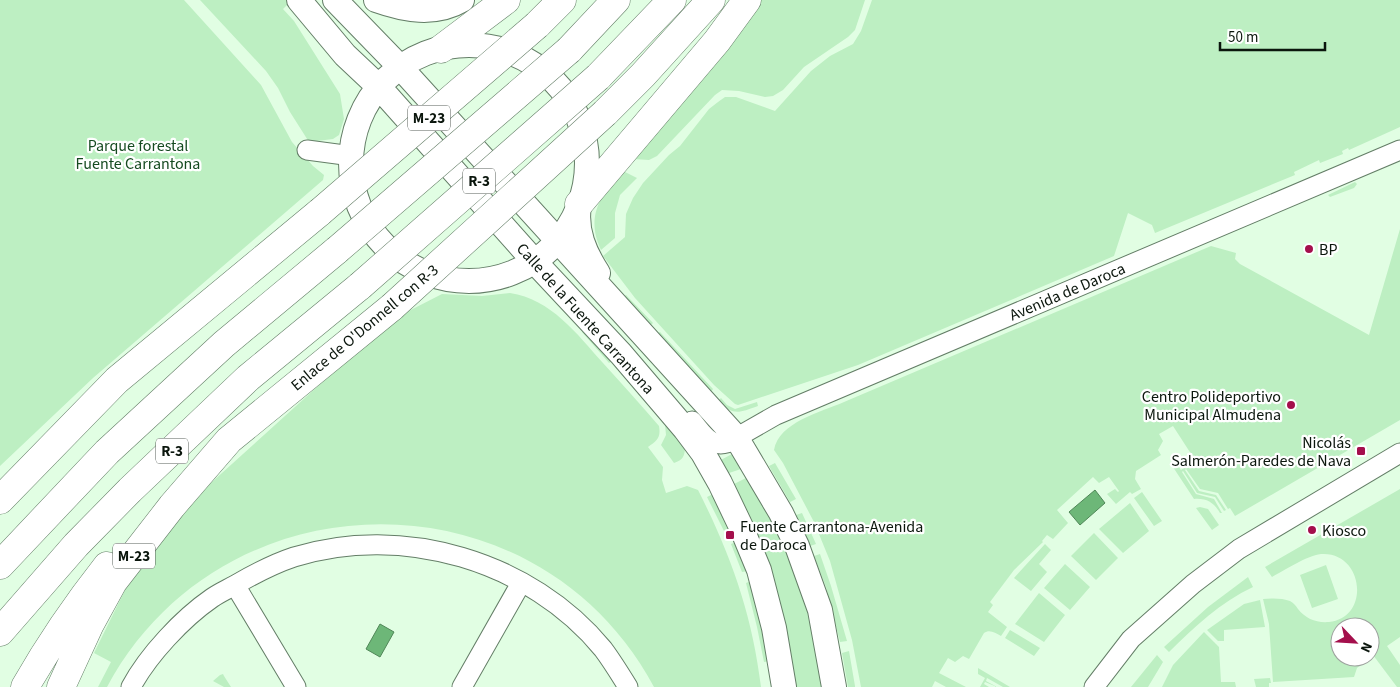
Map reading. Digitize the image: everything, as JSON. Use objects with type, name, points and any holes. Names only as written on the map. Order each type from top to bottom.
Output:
[{"type":"highway","points":[[441,49],[506,0]]},
{"type":"highway","name":"M-23","points":[[0,500],[117,380],[320,212],[537,25],[562,0]]},
{"type":"highway","name":"R-3","points":[[0,565],[107,452],[224,344],[337,250],[569,50],[616,0]]},
{"type":"highway","name":"R-3","points":[[0,632],[76,544],[248,378],[360,286],[598,77],[672,0]]},
{"type":"highway","name":"Enlace de O'Donnell con R-3","points":[[61,687],[86,632],[113,582],[172,506],[229,440],[392,307],[605,113],[711,0]]},
{"type":"highway","points":[[579,204],[717,41],[747,0]]},
{"type":"highway","points":[[0,476],[56,424],[117,380]]},
{"type":"highway","points":[[25,687],[40,661],[87,591],[134,533],[169,494],[229,440]]},
{"type":"main road","name":"Calle de la Fuente Carrantona","points":[[299,0],[345,55],[379,87],[534,261],[620,354],[685,429],[703,453],[724,491],[759,570],[774,628],[784,687]]},
{"type":"main road","name":"Calle de la Fuente Carrantona","points":[[335,0],[400,68],[736,437],[781,513],[797,546],[820,610],[834,687]]},
{"type":"main road","points":[[376,0],[400,8],[415,10],[443,8],[462,0]]},
{"type":"main road","points":[[478,45],[510,52],[540,68],[561,89],[571,104],[583,135],[586,170],[585,182],[579,204],[569,224],[546,252],[534,261],[507,274],[484,280],[450,279],[416,269],[388,249],[367,222],[354,190],[352,179],[355,133],[368,101],[379,87],[400,68],[420,56],[441,49],[453,46],[478,45]]},
{"type":"main road","name":"Calle de la Fuente Carrantona","points":[[579,204],[577,216],[583,248],[634,324]]},
{"type":"street","points":[[307,150],[352,156]]},
{"type":"street","name":"Avenida de Daroca","points":[[620,354],[635,361],[649,372],[710,441],[721,444],[776,415],[1400,150]]},
{"type":"street","points":[[1094,687],[1131,639],[1193,584],[1239,549],[1400,453]]},
{"type":"street","points":[[131,687],[138,674],[177,627],[212,598],[254,573],[293,557],[351,546],[381,545],[409,546],[442,552],[477,562],[521,583],[560,608],[590,635],[603,650],[628,687]]},
{"type":"street","points":[[462,687],[521,583]]},
{"type":"street","points":[[236,584],[296,687]]},
{"type":"green space","name":"Parque forestal Fuente Carrantona","points":[[0,0],[184,0],[261,85],[292,142],[313,166],[324,175],[323,180],[93,378],[0,466]]},
{"type":"green space","points":[[200,0],[288,0],[290,2],[283,9],[294,21],[340,94],[344,119],[339,135],[333,139],[309,142],[266,71]]},
{"type":"green space","points":[[759,0],[865,0],[855,30],[848,37],[804,67],[783,90],[773,96],[765,97],[739,91],[722,90],[657,156],[649,160],[633,159]]},
{"type":"green space","points":[[872,0],[1400,0],[1400,127],[1349,150],[1348,148],[1342,151],[1343,154],[1320,163],[1319,160],[1294,172],[1295,175],[1155,233],[1152,225],[1128,213],[1114,256],[858,365],[738,405],[735,404],[714,385],[635,298],[603,256],[625,237],[626,214],[633,198],[643,183],[680,146],[709,109],[725,97],[736,97],[775,111],[811,71],[830,56],[853,44],[861,31]]},
{"type":"green space","points":[[621,170],[637,178],[620,195],[615,213],[615,238],[601,250],[596,238],[595,217],[602,198]]},
{"type":"green space","points":[[1355,182],[1357,184],[1354,188],[1330,197],[1328,195]]},
{"type":"green space","points":[[1400,229],[1400,420],[1235,516],[1218,493],[1200,489],[1186,469],[1199,491],[1216,495],[1226,510],[1224,511],[1215,497],[1197,493],[1183,471],[1196,494],[1214,499],[1222,513],[1210,502],[1203,499],[1194,499],[1171,464],[1176,463],[1181,470],[1195,460],[1173,426],[1159,434],[1163,441],[1158,450],[1161,455],[1136,471],[1135,479],[1141,489],[1132,494],[1130,492],[1116,504],[1107,494],[1115,489],[1119,491],[1109,477],[1099,483],[1093,477],[1057,510],[1068,523],[1053,539],[1047,535],[1043,542],[1014,570],[990,602],[993,605],[988,612],[1007,627],[1001,636],[990,631],[984,633],[969,659],[963,656],[955,662],[948,658],[939,673],[966,687],[946,687],[935,681],[932,687],[861,687],[852,640],[830,561],[814,522],[783,463],[774,450],[778,440],[792,425],[813,414],[1211,246],[1236,253],[1235,259],[1240,264],[1369,335]]},
{"type":"green space","points":[[510,293],[538,302],[562,319],[659,426],[658,439],[648,447],[663,467],[662,480],[666,493],[687,486],[698,490],[710,514],[739,586],[752,635],[761,687],[654,687],[602,616],[535,565],[460,534],[380,524],[300,535],[225,565],[159,616],[107,687],[98,687],[111,662],[94,653],[125,590],[175,521],[212,482],[317,387],[401,315],[442,294],[482,296]]},
{"type":"green space","points":[[626,295],[653,323],[650,326],[623,297]]},
{"type":"green space","points":[[585,329],[612,361],[609,363],[582,332]]},
{"type":"green space","points":[[660,332],[713,389],[711,392],[657,334]]},
{"type":"green space","points":[[721,398],[727,405],[735,409],[757,402],[758,406],[736,412],[728,409],[718,401]]},
{"type":"green space","points":[[667,423],[685,446],[683,457],[674,463],[661,445],[666,435],[665,424]]},
{"type":"green space","points":[[732,454],[744,468],[726,474],[719,461]]},
{"type":"green space","points":[[775,463],[796,499],[790,502],[769,466]]},
{"type":"green space","points":[[750,476],[768,509],[804,593],[826,687],[793,687],[732,485]]},
{"type":"green space","points":[[1400,489],[1400,637],[1387,646],[1400,665],[1400,687],[1397,687],[1380,664],[1380,617],[1343,617],[1352,609],[1356,598],[1357,585],[1354,573],[1346,563],[1335,556],[1315,555],[1272,577],[1265,567]]},
{"type":"green space","points":[[1142,492],[1162,521],[1154,526],[1134,498]]},
{"type":"green space","points":[[713,494],[730,529],[724,531],[707,497]]},
{"type":"green space","points":[[1130,503],[1149,531],[1123,553],[1099,529]]},
{"type":"green space","points":[[1196,508],[1208,509],[1219,525],[1212,530]]},
{"type":"green space","points":[[802,513],[816,544],[810,546],[796,515]]},
{"type":"green space","points":[[1094,533],[1118,558],[1096,580],[1071,556]]},
{"type":"green space","points":[[736,542],[748,571],[742,572],[731,544]]},
{"type":"green space","points":[[1045,544],[1051,550],[1039,564],[1047,572],[1031,591],[1014,578]]},
{"type":"green space","points":[[820,554],[847,641],[840,642],[826,587],[814,556]]},
{"type":"green space","points":[[1065,564],[1090,587],[1070,610],[1044,588]]},
{"type":"green space","points":[[1326,565],[1338,599],[1312,608],[1300,575]]},
{"type":"green space","points":[[1248,577],[1253,587],[1230,600],[1208,616],[1169,652],[1164,647],[1208,607]]},
{"type":"green space","points":[[751,581],[770,661],[764,662],[746,583]]},
{"type":"green space","points":[[1039,593],[1065,615],[1044,642],[1015,624]]},
{"type":"green space","points":[[1277,598],[1290,601],[1308,618],[1320,622],[1329,622],[1330,667],[1358,667],[1354,677],[1273,682],[1269,624],[1263,599]]},
{"type":"green space","points":[[1260,600],[1265,627],[1224,630],[1224,641],[1218,641],[1207,630],[1244,604]]},
{"type":"green space","points":[[1010,630],[1040,648],[1034,656],[1005,638]]},
{"type":"green space","points":[[1204,632],[1219,647],[1221,682],[1235,682],[1236,687],[1162,687],[1173,665]]},
{"type":"green space","points":[[849,651],[855,687],[848,687],[842,653]]},
{"type":"green space","points":[[1157,655],[1163,662],[1148,687],[1131,687]]},
{"type":"green space","points":[[978,668],[1010,687],[1003,687],[987,678],[986,681],[997,687],[985,682],[984,684],[989,687],[980,687],[985,678],[978,674]]},
{"type":"green space","points":[[223,674],[231,687],[224,687],[213,681]]},
{"type":"green space","points":[[1270,678],[1271,683],[1269,683],[1269,687],[1256,687],[1254,679]]},
{"type":"shaded area","points":[[1095,490],[1105,503],[1080,525],[1069,512]]},
{"type":"shaded area","points":[[380,624],[394,632],[380,657],[366,649]]},
{"type":"place","name":"BP","points":[[1309,249]]},
{"type":"place","name":"Centro Polideportivo Municipal Almudena","points":[[1291,405]]},
{"type":"place","name":"Nicolás Salmerón-Paredes de Nava","points":[[1361,451]]},
{"type":"place","name":"Kiosco","points":[[1312,530]]},
{"type":"place","name":"Fuente Carrantona-Avenida de Daroca","points":[[730,535]]}]
